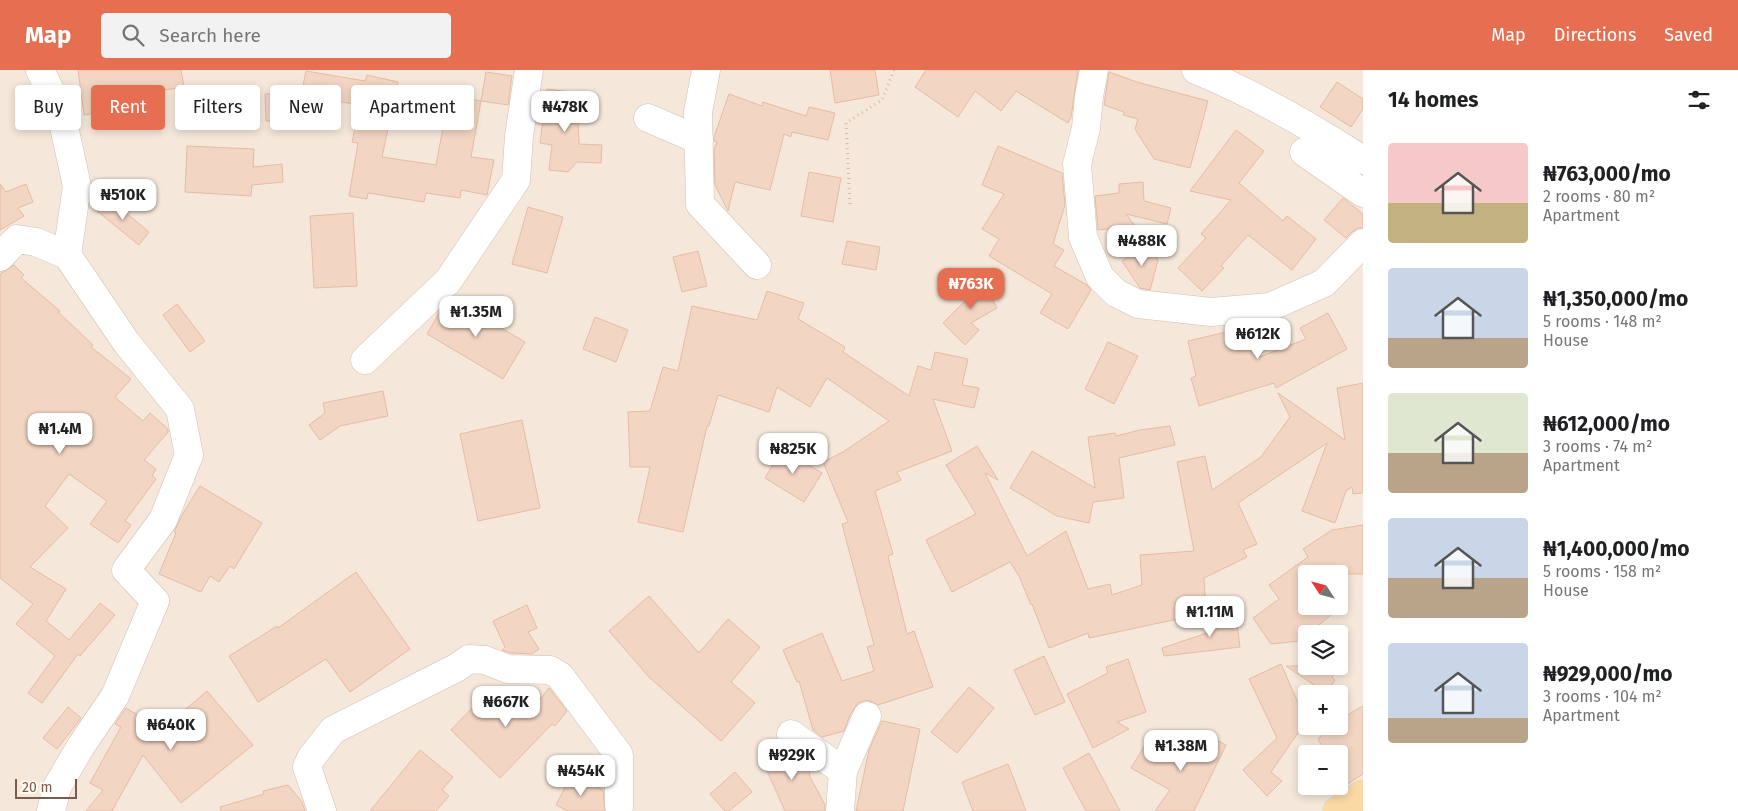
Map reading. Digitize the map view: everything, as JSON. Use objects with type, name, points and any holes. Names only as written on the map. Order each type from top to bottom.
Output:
[{"type":"main road","points":[[1337,811],[1363,794]]},
{"type":"street","points":[[40,70],[61,113],[77,186],[67,255]]},
{"type":"street","points":[[365,360],[448,281],[516,180],[519,136],[529,70]]},
{"type":"street","points":[[706,70],[698,112],[700,204],[757,265]]},
{"type":"street","points":[[1094,70],[1088,96],[1086,128],[1077,164],[1083,237],[1100,277],[1116,293],[1138,304],[1211,312],[1270,307],[1324,283],[1363,243]]},
{"type":"street","points":[[1196,70],[1226,82],[1316,130],[1363,160]]},
{"type":"street","points":[[648,118],[700,140]]},
{"type":"street","points":[[1304,152],[1363,193]]},
{"type":"street","points":[[0,257],[17,239],[36,242],[67,255],[126,342],[180,409],[188,455],[163,520],[126,570],[155,601],[115,696],[57,787],[51,811]]},
{"type":"street","points":[[322,811],[308,767],[311,758],[333,730],[456,668],[469,659],[484,660],[508,669],[550,670],[560,676],[619,755],[619,806]]},
{"type":"street","points":[[840,811],[843,771],[867,716]]},
{"type":"street","points":[[791,734],[843,771]]},
{"type":"path","points":[[850,204],[846,123],[882,100],[894,70]]},
{"type":"shaded area","points":[[0,70],[1363,70],[1363,811],[0,811]]},
{"type":"building","points":[[78,70],[181,70],[184,85],[175,85],[175,88],[165,90],[165,85],[91,85],[91,114],[84,115]]},
{"type":"building","points":[[830,70],[875,70],[879,95],[835,103]]},
{"type":"building","points":[[926,70],[1078,70],[1071,117],[1068,123],[1016,91],[1001,111],[975,91],[958,117],[915,87]]},
{"type":"building","points":[[306,71],[365,81],[367,75],[398,82],[397,85],[351,85],[351,103],[341,102],[341,85],[303,85]]},
{"type":"building","points":[[486,72],[512,76],[508,105],[481,101]]},
{"type":"building","points":[[1109,72],[1137,82],[1208,101],[1190,168],[1154,159],[1135,129],[1138,119],[1123,115],[1124,112],[1104,105]]},
{"type":"building","points":[[1337,82],[1363,99],[1363,109],[1351,127],[1320,107]]},
{"type":"building","points":[[547,89],[577,93],[579,144],[602,145],[601,163],[577,162],[568,172],[549,170],[552,145],[540,143]]},
{"type":"building","points":[[265,94],[270,94],[270,121],[266,121]]},
{"type":"building","points":[[729,94],[762,106],[763,102],[806,116],[809,107],[835,113],[828,140],[792,132],[791,137],[784,134],[770,190],[735,182],[728,211],[715,185],[714,150],[717,142],[714,141],[714,137]]},
{"type":"building","points":[[474,100],[481,101],[471,157],[494,160],[487,195],[461,190],[460,198],[426,193],[424,202],[368,193],[367,199],[349,196],[358,143],[352,142],[355,130],[388,130],[382,157],[436,165],[443,130],[474,130]]},
{"type":"building","points":[[1236,130],[1264,151],[1239,183],[1283,221],[1287,216],[1316,239],[1292,270],[1248,235],[1221,266],[1224,268],[1202,291],[1178,268],[1206,238],[1201,234],[1231,200],[1190,191]]},
{"type":"building","points":[[187,146],[254,149],[253,167],[282,164],[283,182],[252,185],[251,196],[185,192]]},
{"type":"building","points":[[998,146],[1062,173],[1065,205],[1053,244],[1064,250],[1054,266],[1087,285],[1091,290],[1068,329],[1040,313],[1052,294],[989,256],[999,239],[982,229],[1004,194],[982,185]]},
{"type":"building","points":[[809,172],[841,178],[833,222],[801,216]]},
{"type":"building","points":[[1143,182],[1144,201],[1171,208],[1167,224],[1126,214],[1135,226],[1098,230],[1095,196],[1119,193],[1119,184]]},
{"type":"building","points":[[0,184],[6,192],[26,184],[33,202],[18,208],[24,216],[0,230]]},
{"type":"building","points":[[108,198],[149,232],[139,245],[97,211]]},
{"type":"building","points":[[1343,198],[1363,214],[1363,228],[1358,228],[1346,238],[1324,220]]},
{"type":"building","points":[[528,207],[563,217],[547,273],[512,264]]},
{"type":"building","points":[[353,213],[357,286],[314,288],[310,216]]},
{"type":"building","points":[[847,241],[880,247],[876,270],[842,264]]},
{"type":"building","points":[[1147,244],[1158,260],[1150,290],[1140,288],[1122,261]]},
{"type":"building","points":[[698,251],[707,286],[682,292],[673,257]]},
{"type":"building","points":[[14,265],[24,275],[21,278],[60,311],[58,312],[93,345],[91,347],[131,379],[115,397],[143,421],[150,413],[168,429],[168,432],[144,460],[156,469],[152,476],[156,479],[125,521],[131,525],[118,543],[90,524],[107,501],[69,474],[45,506],[68,528],[30,567],[66,589],[46,621],[69,640],[100,603],[115,615],[80,656],[78,654],[42,703],[28,693],[55,656],[16,624],[33,604],[0,578],[0,274]]},
{"type":"building","points":[[978,274],[997,308],[971,323],[979,330],[965,345],[943,323],[968,298],[961,284]]},
{"type":"building","points":[[767,291],[804,303],[798,319],[845,347],[843,352],[909,396],[918,366],[931,370],[935,352],[968,359],[962,385],[979,388],[974,408],[933,399],[952,451],[897,472],[901,480],[875,491],[893,554],[888,556],[907,634],[914,631],[933,687],[878,705],[866,700],[858,703],[850,715],[844,731],[822,737],[813,730],[799,681],[797,682],[783,650],[822,633],[842,681],[874,671],[867,647],[874,645],[842,524],[848,522],[823,462],[843,452],[889,421],[827,378],[810,407],[777,387],[769,412],[718,395],[709,426],[707,426],[683,532],[638,522],[650,467],[630,467],[628,412],[650,411],[663,367],[678,371],[692,306],[757,320]]},
{"type":"building","points":[[452,299],[525,342],[503,379],[427,334],[442,308]]},
{"type":"building","points":[[177,304],[205,341],[190,352],[163,315]]},
{"type":"building","points":[[1328,313],[1347,349],[1276,388],[1274,383],[1199,406],[1191,378],[1196,376],[1188,341],[1253,326],[1260,357],[1306,339],[1300,328]]},
{"type":"building","points":[[595,317],[628,330],[616,362],[583,349]]},
{"type":"building","points":[[1108,342],[1138,356],[1114,404],[1085,389]]},
{"type":"building","points":[[1363,383],[1363,493],[1353,494],[1352,487],[1346,491],[1335,523],[1302,511],[1327,443],[1238,503],[1257,544],[1243,550],[1247,557],[1204,578],[1206,613],[1089,638],[1088,633],[1049,648],[1032,604],[1010,562],[952,592],[926,540],[976,514],[946,465],[977,446],[998,480],[985,473],[1027,556],[1066,531],[1088,589],[1110,584],[1112,595],[1142,585],[1140,555],[1194,551],[1177,462],[1205,456],[1212,490],[1261,457],[1290,417],[1278,393],[1345,440],[1337,388]]},
{"type":"building","points":[[383,391],[388,416],[340,426],[320,440],[309,425],[325,413],[323,403]]},
{"type":"building","points":[[522,420],[540,508],[478,521],[460,434]]},
{"type":"building","points":[[1170,426],[1175,445],[1119,458],[1124,498],[1093,502],[1089,523],[1057,516],[1010,488],[1032,451],[1095,488],[1088,437],[1115,433],[1116,436],[1140,430]]},
{"type":"building","points":[[782,449],[822,473],[804,502],[765,478]]},
{"type":"building","points":[[200,486],[262,523],[234,569],[230,566],[219,582],[210,576],[201,592],[159,574],[176,533],[174,532]]},
{"type":"building","points":[[1363,525],[1363,574],[1348,574],[1348,565],[1298,565],[1298,615],[1331,615],[1319,625],[1298,625],[1298,641],[1271,644],[1253,618],[1279,599],[1269,585],[1308,557],[1303,549],[1332,530]]},
{"type":"building","points":[[356,572],[410,649],[350,692],[326,659],[258,702],[229,656],[277,626],[278,628]]},
{"type":"building","points":[[649,596],[699,653],[728,619],[760,647],[731,682],[755,703],[721,741],[649,677],[609,631]]},
{"type":"building","points":[[527,605],[537,628],[528,632],[539,649],[532,654],[511,653],[502,650],[505,647],[493,621]]},
{"type":"building","points":[[1236,616],[1240,647],[1164,656],[1162,648],[1210,632],[1207,619]]},
{"type":"building","points":[[1044,656],[1065,702],[1035,715],[1014,670]]},
{"type":"building","points":[[1128,659],[1146,712],[1117,722],[1129,729],[1093,748],[1067,694],[1108,673],[1106,667]]},
{"type":"building","points":[[1281,664],[1298,703],[1298,733],[1271,772],[1282,781],[1267,796],[1243,770],[1277,738],[1249,679]]},
{"type":"building","points":[[1286,666],[1298,666],[1298,674]]},
{"type":"building","points":[[1299,675],[1334,675],[1332,677],[1335,680],[1332,685],[1314,685]]},
{"type":"building","points":[[493,686],[526,717],[549,688],[567,711],[555,726],[552,724],[500,778],[451,730]]},
{"type":"building","points":[[969,687],[994,708],[957,753],[931,732]]},
{"type":"building","points":[[207,691],[253,745],[181,803],[143,755],[112,811],[86,811],[103,790],[90,783],[121,727],[115,724],[126,708],[158,727],[179,710],[181,713]]},
{"type":"building","points":[[1363,706],[1363,774],[1348,784],[1348,745],[1322,745],[1318,739],[1322,735],[1348,735],[1348,715]]},
{"type":"building","points":[[68,707],[81,718],[57,749],[43,738]]},
{"type":"building","points":[[882,721],[920,729],[903,811],[856,811],[869,750]]},
{"type":"building","points":[[1200,732],[1226,745],[1194,811],[1155,811],[1170,790],[1131,768],[1148,740],[1185,762]]},
{"type":"building","points":[[781,745],[805,763],[809,775],[825,805],[825,811],[785,811],[760,755]]},
{"type":"building","points":[[420,750],[453,777],[442,790],[449,796],[436,811],[370,811]]},
{"type":"building","points":[[1089,753],[1120,811],[1086,811],[1063,768]]},
{"type":"building","points":[[1008,764],[1026,811],[973,811],[962,782]]},
{"type":"building","points":[[735,772],[752,792],[729,811],[725,811],[710,794]]},
{"type":"building","points":[[572,774],[603,790],[605,811],[568,811],[556,805]]},
{"type":"building","points":[[288,785],[302,802],[305,811],[221,811],[220,807],[264,794],[263,791]]}]
